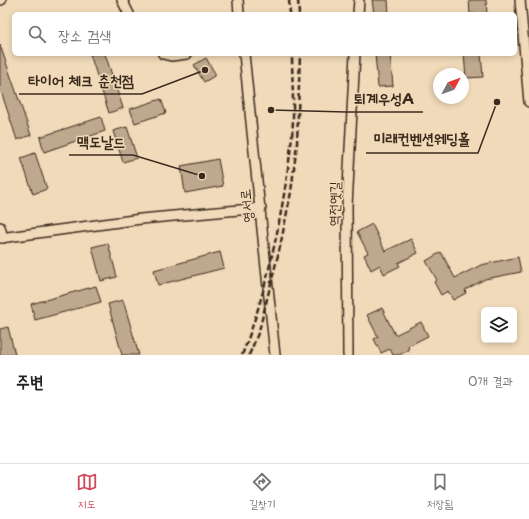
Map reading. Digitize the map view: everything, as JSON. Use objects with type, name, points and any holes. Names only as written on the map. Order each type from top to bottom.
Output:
[{"type":"street","points":[[122,0],[128,12]]},
{"type":"street","points":[[238,0],[239,12]]},
{"type":"street","points":[[358,12],[359,0]]},
{"type":"street","points":[[520,0],[525,17],[529,102]]},
{"type":"street","name":"영서로","points":[[244,56],[275,355]]},
{"type":"street","name":"역전옛길","points":[[348,355],[347,206],[355,56]]},
{"type":"street","points":[[0,227],[2,238],[141,219],[261,208]]},
{"type":"building","points":[[372,0],[388,0],[389,12],[374,12]]},
{"type":"building","points":[[469,0],[486,0],[487,12],[470,12]]},
{"type":"building","points":[[0,45],[31,135],[17,140],[0,88]]},
{"type":"building","points":[[91,56],[106,56],[123,108],[109,113]]},
{"type":"building","points":[[375,56],[390,56],[393,86],[378,87]]},
{"type":"building","points":[[464,56],[481,56],[483,77],[469,78],[469,68],[465,68]]},
{"type":"building","points":[[206,58],[216,75],[204,82],[194,65]]},
{"type":"building","points":[[161,99],[166,113],[135,123],[130,109]]},
{"type":"building","points":[[101,117],[105,131],[44,152],[40,137]]},
{"type":"building","points":[[127,127],[137,158],[123,162],[113,131]]},
{"type":"building","points":[[35,153],[47,189],[33,194],[21,158]]},
{"type":"building","points":[[218,159],[223,186],[185,193],[181,166]]},
{"type":"building","points":[[372,224],[385,251],[411,239],[418,253],[398,263],[400,266],[384,274],[380,265],[371,270],[364,255],[368,253],[357,232]]},
{"type":"building","points":[[108,243],[117,277],[101,281],[92,247]]},
{"type":"building","points":[[220,252],[224,268],[158,285],[154,270]]},
{"type":"building","points":[[441,252],[455,278],[481,265],[518,257],[521,272],[485,279],[465,290],[466,293],[453,300],[448,291],[441,295],[434,282],[437,280],[426,261]]},
{"type":"building","points":[[96,286],[101,302],[35,320],[31,304]]},
{"type":"building","points":[[123,300],[139,355],[122,355],[108,304]]},
{"type":"building","points":[[382,308],[395,335],[421,322],[428,336],[408,346],[409,350],[399,355],[393,355],[390,349],[381,353],[374,339],[378,337],[367,315]]},
{"type":"building","points":[[8,327],[15,355],[0,355],[0,329]]},
{"type":"railway","points":[[289,0],[290,12]]},
{"type":"railway","points":[[298,0],[299,12]]},
{"type":"railway","points":[[242,355],[259,305],[279,225],[288,171],[292,134],[292,56]]},
{"type":"railway","points":[[249,355],[259,331],[280,247],[291,192],[297,144],[300,56]]},
{"type":"place","name":"타이어 체크 춘천점","points":[[205,70]]},
{"type":"place","name":"미래컨벤션웨딩홀","points":[[497,102]]},
{"type":"place","name":"퇴계우성A","points":[[271,110]]},
{"type":"place","name":"맥도날드","points":[[202,176]]}]
